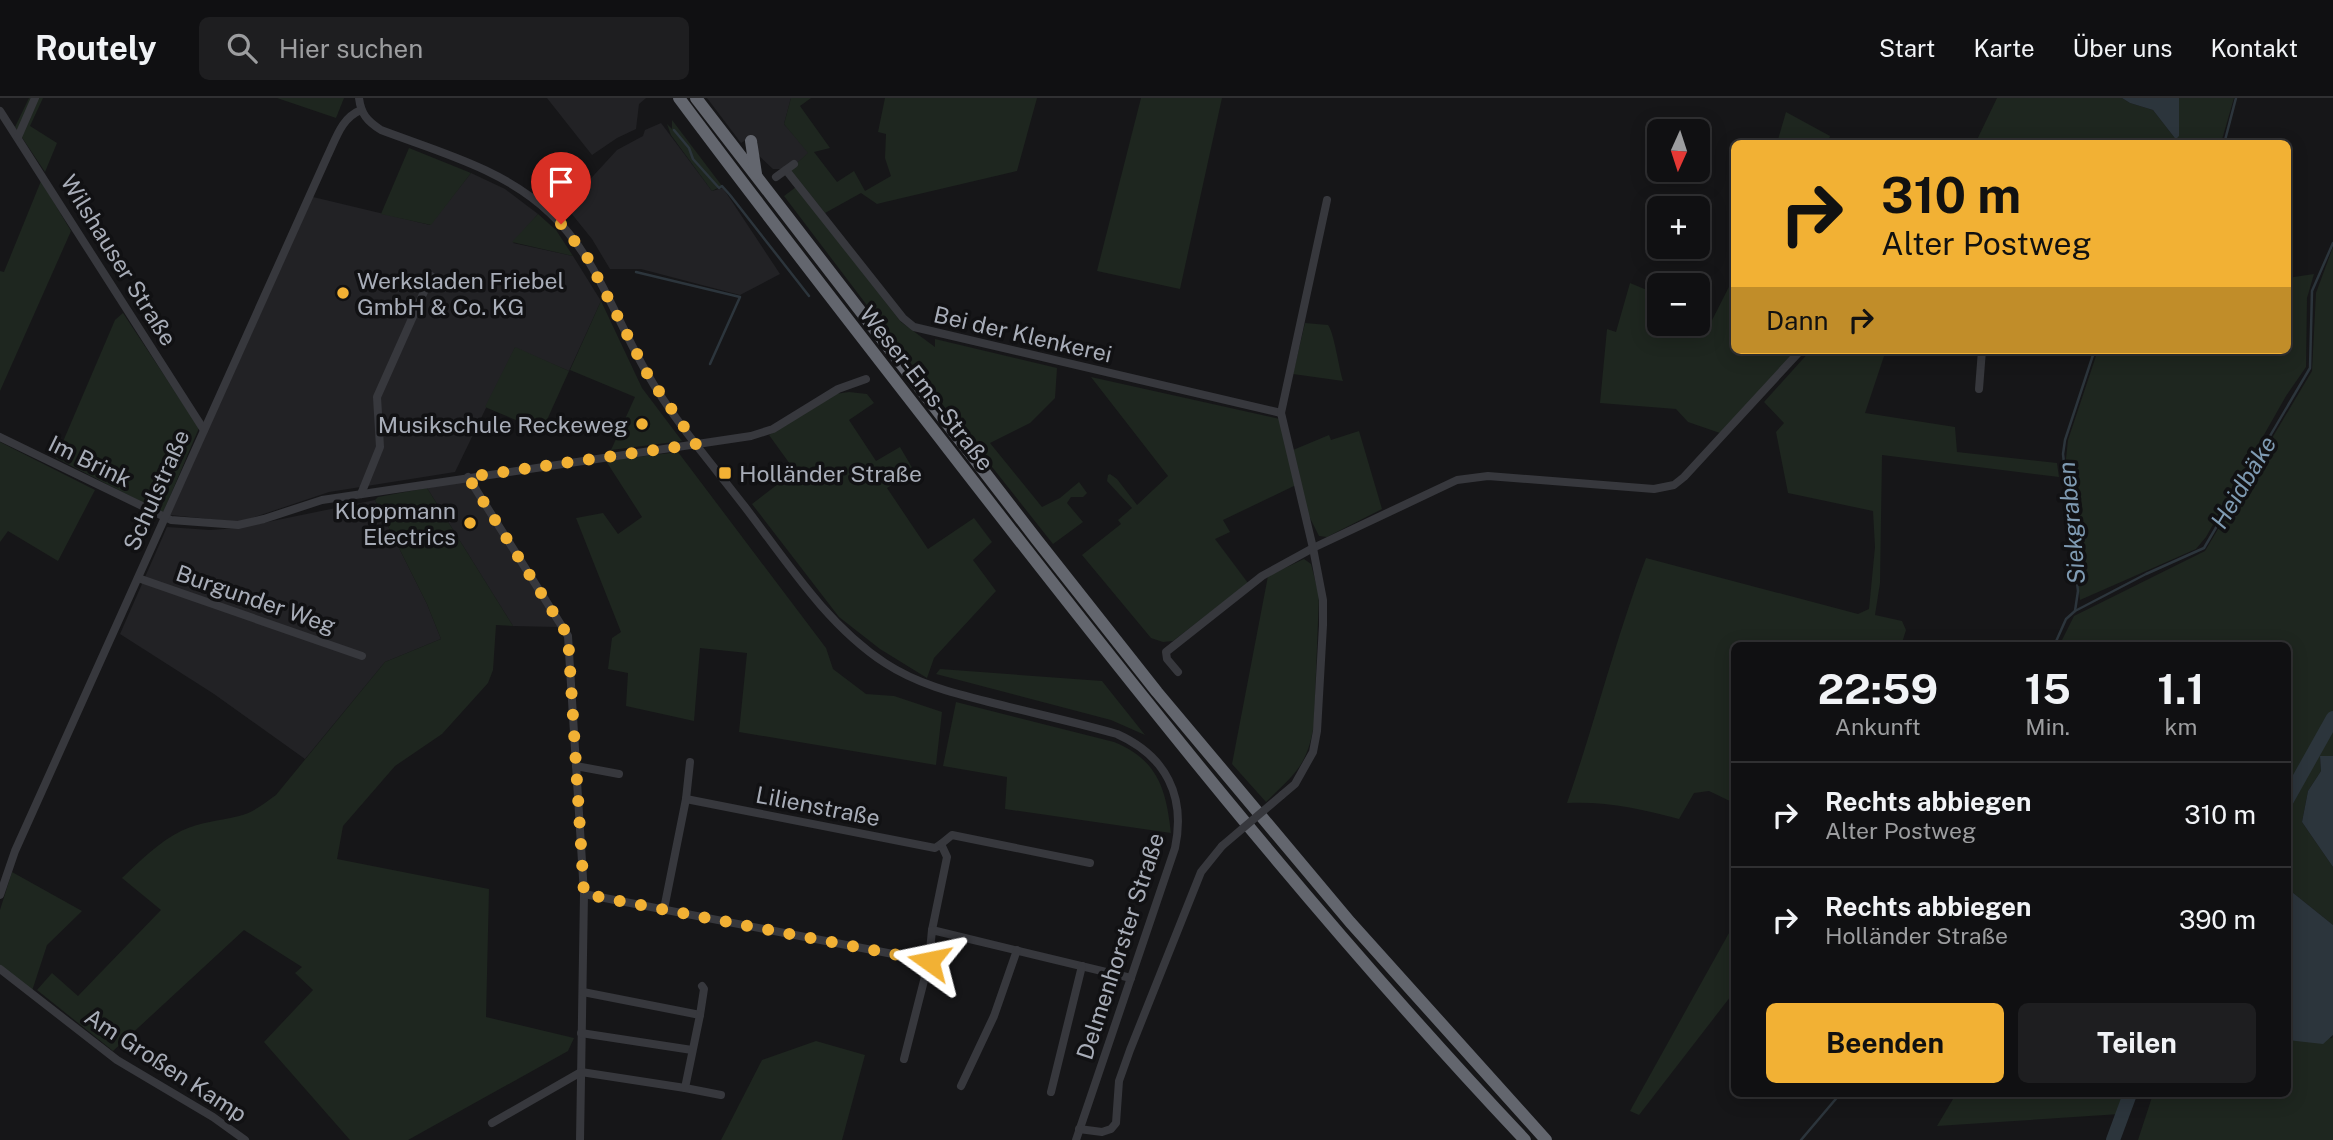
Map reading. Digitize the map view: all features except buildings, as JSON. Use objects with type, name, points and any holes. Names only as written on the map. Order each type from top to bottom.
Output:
[{"type":"highway","name":"Weser-Ems-Straße","points":[[678,98],[1146,701],[1312,900],[1522,1140]]},
{"type":"highway","name":"Weser-Ems-Straße","points":[[696,98],[1157,691],[1350,922],[1516,1109]]},
{"type":"highway","points":[[751,141],[757,178]]},
{"type":"highway","points":[[1516,1109],[1546,1140]]},
{"type":"highway","points":[[1516,1109],[1558,1140]]},
{"type":"street","points":[[18,136],[35,98]]},
{"type":"street","points":[[359,98],[361,110]]},
{"type":"street","name":"Schulstraße","points":[[0,895],[4,865],[138,578],[343,123],[348,116],[361,110]]},
{"type":"street","name":"Delmenhorster Straße","points":[[361,110],[368,121],[381,130],[484,170],[529,195],[571,235],[587,257],[649,377],[696,444],[829,614],[870,653],[908,676],[941,689],[1117,734],[1144,749],[1157,761],[1170,781],[1176,800],[1178,834],[1076,1140]]},
{"type":"street","name":"Wilshauser Straße","points":[[0,111],[204,430]]},
{"type":"street","points":[[776,177],[794,164]]},
{"type":"street","name":"Bei der Klenkerei","points":[[786,170],[903,318],[914,327],[1281,413]]},
{"type":"street","points":[[1079,1129],[1102,1132],[1111,1129],[1116,1123],[1119,1081],[1201,872],[1222,846],[1294,784],[1306,767],[1312,752],[1317,731],[1323,600],[1281,413],[1327,200]]},
{"type":"street","points":[[361,494],[380,447],[377,397],[431,276]]},
{"type":"street","points":[[1178,672],[1167,659],[1166,652],[1262,576],[1313,548],[1457,480],[1473,476],[1654,489],[1674,485],[1797,354]]},
{"type":"street","points":[[1979,389],[1982,354]]},
{"type":"street","points":[[164,517],[171,520],[238,525],[322,500],[763,433],[838,389],[866,379]]},
{"type":"street","name":"Im Brink","points":[[0,437],[164,517]]},
{"type":"street","points":[[468,477],[568,636],[584,894],[580,1140]]},
{"type":"street","name":"Burgunder Weg","points":[[138,578],[362,656]]},
{"type":"street","points":[[664,909],[686,799],[690,762]]},
{"type":"street","points":[[576,766],[619,774]]},
{"type":"street","name":"Lilienstraße","points":[[686,799],[935,848],[952,835],[1090,863]]},
{"type":"street","points":[[904,1059],[929,961],[932,930],[947,857],[942,844]]},
{"type":"street","points":[[584,894],[929,961]]},
{"type":"street","points":[[932,930],[1131,978]]},
{"type":"street","points":[[961,1086],[994,1016],[1017,950]]},
{"type":"street","points":[[1051,1093],[1082,966]]},
{"type":"street","name":"Am Großen Kamp","points":[[0,969],[117,1060],[213,1117],[245,1140]]},
{"type":"street","points":[[685,1088],[700,1014],[704,989],[702,986]]},
{"type":"street","points":[[583,992],[700,1014]]},
{"type":"street","points":[[581,1033],[692,1050]]},
{"type":"street","points":[[492,1124],[581,1072],[721,1095]]},
{"type":"shaded area","points":[[29,98],[43,98],[30,126],[57,143],[45,172],[15,127]]},
{"type":"shaded area","points":[[277,98],[344,98],[336,118]]},
{"type":"shaded area","points":[[547,98],[646,98],[639,104],[636,129],[592,155]]},
{"type":"shaded area","points":[[707,98],[791,98],[784,124],[809,153],[790,169],[773,169],[756,153],[758,142],[746,140],[741,143]]},
{"type":"shaded area","points":[[791,98],[811,98],[800,106],[830,148],[814,152],[837,182],[854,171],[865,191],[891,176],[885,158],[886,134],[878,132],[885,98],[1037,98],[1017,171],[877,204],[861,193],[825,213],[790,169],[808,153],[784,124]]},
{"type":"shaded area","points":[[1141,98],[1222,98],[1180,289],[1097,271]]},
{"type":"shaded area","points":[[1997,98],[2122,98],[2153,110],[2174,137],[2179,136],[2179,98],[2234,98],[2222,140],[1977,140]]},
{"type":"shaded area","points":[[2122,98],[2179,98],[2179,136],[2176,139],[2153,110]]},
{"type":"shaded area","points":[[1786,112],[1830,136],[1829,140],[1778,140]]},
{"type":"shaded area","points":[[672,120],[722,186],[712,191],[671,135],[667,124],[672,129]]},
{"type":"shaded area","points":[[661,123],[712,191],[723,188],[780,274],[740,295],[641,269],[610,269],[592,239],[571,213],[571,200],[617,150],[643,136],[645,130]]},
{"type":"shaded area","points":[[409,148],[471,173],[431,225],[381,214]]},
{"type":"shaded area","points":[[471,173],[505,189],[538,214],[513,243],[573,256],[601,301],[569,371],[515,348],[455,472],[329,492],[240,522],[170,515],[313,197],[430,225]]},
{"type":"shaded area","points":[[41,181],[71,231],[0,391],[0,271],[4,272]]},
{"type":"shaded area","points":[[796,187],[901,322],[935,347],[935,339],[1057,368],[1055,398],[1030,423],[990,443],[1042,507],[1060,498],[1079,482],[1087,493],[1083,497],[1071,497],[1067,503],[1083,522],[1053,544],[935,395],[784,196]]},
{"type":"shaded area","points":[[538,214],[556,230],[573,256],[512,242]]},
{"type":"shaded area","points":[[2333,247],[2333,756],[2320,756],[2321,771],[2308,791],[2302,822],[2333,867],[2333,925],[2291,891],[2291,642],[2061,642],[2074,616],[2205,551],[2312,371],[2316,293]]},
{"type":"shaded area","points":[[2314,274],[2307,298],[2306,367],[2286,396],[2206,537],[2196,549],[2080,600],[2066,459],[2068,440],[2097,354],[2291,354],[2291,277]]},
{"type":"shaded area","points":[[1630,283],[1647,290],[1647,336],[1710,336],[1710,324],[1731,283],[1731,354],[1793,354],[1720,433],[1688,422],[1676,409],[1600,403],[1607,329],[1616,332]]},
{"type":"shaded area","points":[[601,301],[642,388],[682,441],[611,450],[635,397],[570,370]]},
{"type":"shaded area","points":[[123,313],[199,428],[163,513],[56,458],[115,320]]},
{"type":"shaded area","points":[[1305,323],[1328,325],[1343,381],[1293,374]]},
{"type":"shaded area","points":[[515,347],[569,371],[542,431],[485,407]]},
{"type":"shaded area","points":[[1807,354],[1885,354],[1865,413],[1955,427],[1957,452],[2057,463],[2059,477],[1882,455],[1880,583],[1875,615],[1902,621],[1906,630],[1902,642],[1731,642],[1731,802],[1709,791],[1694,793],[1679,819],[1624,806],[1567,803],[1646,558],[1858,614],[1869,609],[1875,547],[1873,511],[1788,493],[1776,432],[1784,423],[1764,402]]},
{"type":"shaded area","points":[[1091,377],[1280,419],[1296,485],[1223,520],[1230,532],[1215,539],[1248,583],[1173,641],[1163,642],[1151,638],[1082,555],[1121,524],[1118,520],[1132,508],[1107,481],[1108,475],[1117,479],[1137,505],[1168,476]]},
{"type":"shaded area","points":[[835,394],[867,394],[874,403],[849,420],[876,461],[900,447],[914,471],[887,488],[928,549],[974,518],[992,542],[973,560],[996,591],[934,658],[927,678],[880,649],[839,617],[752,504],[795,471],[769,435]]},
{"type":"shaded area","points":[[1359,431],[1382,509],[1327,537],[1319,536],[1308,514],[1293,450],[1329,435],[1331,440]]},
{"type":"shaded area","points":[[0,442],[95,490],[58,561],[8,531],[0,542]]},
{"type":"shaded area","points":[[678,452],[826,648],[833,669],[866,694],[894,696],[942,712],[936,765],[739,732],[747,653],[700,648],[694,721],[626,706],[628,673],[608,669],[612,638],[621,632],[576,518],[603,513],[618,534],[642,517],[606,461]]},
{"type":"shaded area","points":[[466,481],[558,627],[513,626],[427,488]]},
{"type":"shaded area","points":[[427,488],[513,626],[496,625],[493,670],[488,683],[442,734],[395,766],[343,826],[337,859],[489,889],[486,1017],[574,1038],[568,1051],[408,1140],[350,1140],[264,1042],[313,990],[295,973],[302,967],[244,930],[113,1051],[37,990],[52,973],[78,996],[161,910],[122,878],[173,835],[202,824],[244,815],[276,795],[385,662],[441,639],[427,604],[375,500],[378,497]]},
{"type":"shaded area","points":[[375,500],[427,604],[441,639],[385,662],[305,759],[214,694],[120,634],[167,527],[210,530],[238,528]]},
{"type":"shaded area","points":[[1304,559],[1311,564],[1319,595],[1314,724],[1303,760],[1292,776],[1266,802],[1232,764],[1268,576]]},
{"type":"shaded area","points":[[940,669],[1102,681],[1145,735],[1111,720],[936,674]]},
{"type":"shaded area","points":[[956,702],[1114,742],[1129,749],[1150,767],[1157,778],[1166,803],[1171,833],[1005,809],[1007,777],[943,766]]},
{"type":"shaded area","points":[[2320,756],[2333,756],[2333,867],[2302,822],[2308,791],[2321,771]]},
{"type":"shaded area","points":[[12,872],[82,911],[47,945],[32,991],[0,965],[0,910]]},
{"type":"shaded area","points":[[2291,891],[2333,925],[2333,1035],[2323,1044],[2291,1040]]},
{"type":"shaded area","points":[[1731,929],[1731,996],[1639,1115],[1630,1111]]},
{"type":"shaded area","points":[[2333,1035],[2333,1140],[2138,1140],[2152,1097],[2291,1097],[2291,1040],[2332,1038]]},
{"type":"shaded area","points":[[816,1041],[865,1055],[842,1140],[721,1140],[762,1060]]},
{"type":"shaded area","points":[[1954,1097],[2126,1097],[2120,1114],[1937,1126]]},
{"type":"waterway","name":"Siekgraben","points":[[2225,140],[2236,98]]},
{"type":"waterway","points":[[674,130],[689,148],[693,159],[719,188],[722,186],[730,195],[809,296]]},
{"type":"waterway","name":"Heidbäke","points":[[2056,642],[2066,619],[2075,611],[2204,548],[2310,368],[2312,291],[2333,243]]},
{"type":"waterway","points":[[636,272],[740,297],[710,364]]},
{"type":"waterway","name":"Siekgraben","points":[[2075,611],[2078,591],[2063,454],[2065,440],[2093,355]]},
{"type":"waterway","points":[[2291,793],[2333,718]]},
{"type":"waterway","name":"Heidbäke","points":[[1801,1140],[1837,1097]]},
{"type":"waterway","points":[[2113,1140],[2129,1097]]},
{"type":"place","name":"Werksladen Friebel GmbH & Co. KG","points":[[343,293]]},
{"type":"place","name":"Musikschule Reckeweg","points":[[642,424]]},
{"type":"place","name":"Holländer Straße","points":[[725,473]]},
{"type":"place","name":"Kloppmann Electrics","points":[[470,523]]},
{"type":"route","points":[[561,224],[587,257],[649,377],[696,444],[468,477],[568,636],[584,894],[929,961]]}]
